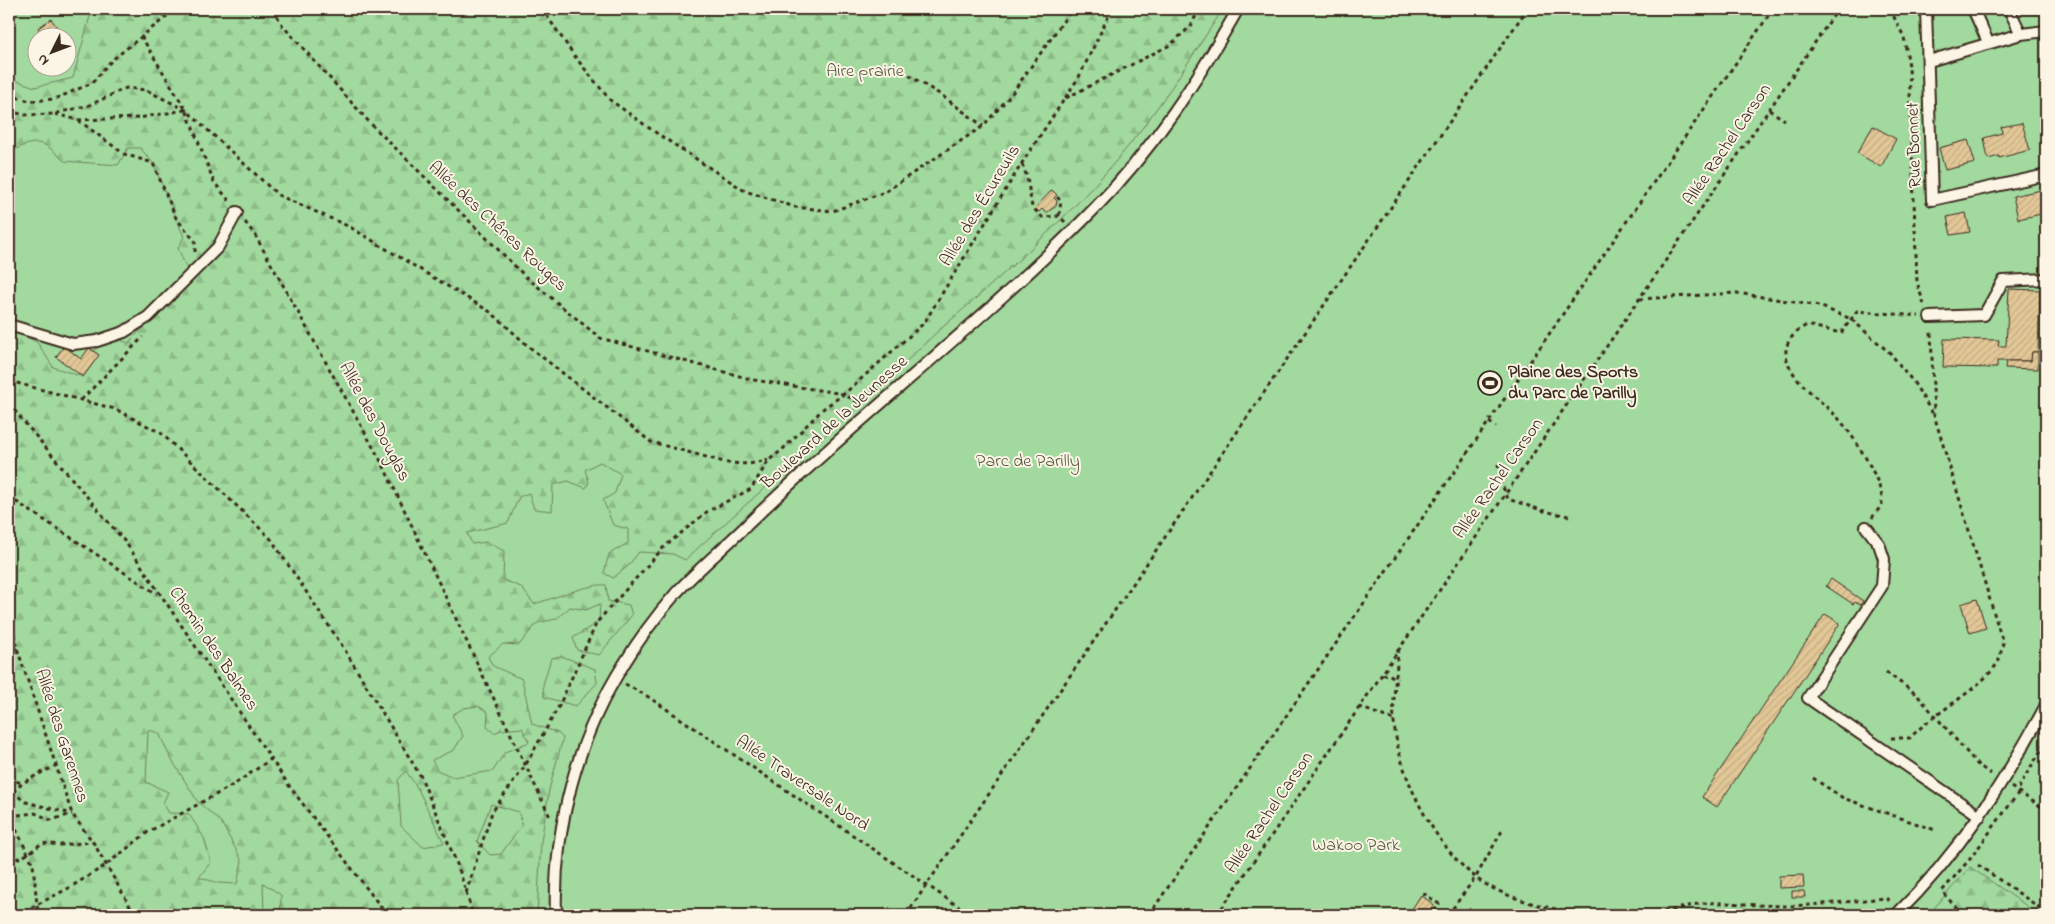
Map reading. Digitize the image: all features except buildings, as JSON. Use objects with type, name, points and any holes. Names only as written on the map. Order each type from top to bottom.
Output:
[{"type":"lane","name":"Boulevard de la Jeunesse","points":[[556,915],[555,881],[560,835],[584,749],[596,715],[649,626],[678,592],[805,468],[1028,272],[1112,190],[1163,128],[1193,87],[1238,9]]},
{"type":"lane","points":[[1926,9],[1929,61],[1988,42],[2021,34],[2046,31]]},
{"type":"lane","points":[[1973,9],[1988,42]]},
{"type":"lane","points":[[2009,9],[2021,34]]},
{"type":"lane","name":"Rue Bonnet","points":[[1929,61],[1932,200],[2046,175]]},
{"type":"lane","points":[[9,325],[73,344],[97,341],[124,332],[148,317],[218,247],[237,212]]},
{"type":"lane","points":[[1930,317],[1984,315],[2003,280],[2046,279]]},
{"type":"lane","points":[[1866,527],[1879,544],[1884,558],[1882,586],[1808,698],[1980,816]]},
{"type":"lane","points":[[1898,913],[1950,855],[1980,816],[2003,782],[2046,705]]},
{"type":"path","points":[[9,94],[30,101],[55,99],[92,83],[111,61],[176,9]]},
{"type":"path","name":"Allée des Chênes Rouges","points":[[273,9],[283,26],[370,123],[526,277],[600,338],[754,380],[844,394],[870,412]]},
{"type":"path","points":[[542,9],[576,58],[610,100],[716,174],[745,191],[777,202],[833,211],[885,192],[983,126],[1010,96],[1039,58],[1072,9]]},
{"type":"path","name":"Allée des Écureuils","points":[[769,460],[780,452],[824,408],[844,394],[924,323],[1022,164],[1079,77],[1112,9]]},
{"type":"path","points":[[1065,99],[1170,45],[1191,26],[1199,9]]},
{"type":"path","points":[[906,915],[1527,9]]},
{"type":"path","points":[[1149,915],[1773,9]]},
{"type":"path","name":"Allée Rachel Carson","points":[[1217,915],[1382,675],[1398,648],[1838,9]]},
{"type":"path","points":[[1865,737],[1910,738],[1935,715],[1986,678],[1999,661],[2002,643],[1934,415],[1930,317],[1922,301],[1917,282],[1909,66],[1904,37],[1890,9]]},
{"type":"path","name":"Allée des Douglas","points":[[141,36],[186,110],[214,182],[255,235],[383,465],[525,766],[560,835]]},
{"type":"path","points":[[902,71],[941,95],[983,126]]},
{"type":"path","points":[[9,111],[25,115],[54,114],[90,105],[126,88],[146,90],[186,110],[278,195],[350,227],[492,312],[528,346],[651,442],[728,463],[749,464],[769,460]]},
{"type":"path","points":[[54,114],[78,120],[139,118],[186,110]]},
{"type":"path","points":[[1769,110],[1784,120]]},
{"type":"path","points":[[78,120],[124,154],[153,163],[176,218],[195,241],[194,270]]},
{"type":"path","points":[[1022,164],[1027,177],[1032,208],[1042,217],[1059,216],[1073,230]]},
{"type":"path","points":[[1056,197],[1061,201],[1059,216]]},
{"type":"path","points":[[1639,299],[1737,293],[1819,306],[1851,319],[1891,354],[1914,383],[1934,415]]},
{"type":"path","points":[[1866,527],[1882,504],[1882,494],[1863,452],[1839,418],[1800,384],[1790,368],[1787,352],[1790,339],[1797,330],[1807,325],[1841,332],[1857,311],[1930,317]]},
{"type":"path","points":[[9,381],[116,409],[161,433],[271,538],[342,647],[421,777],[459,869],[473,915]]},
{"type":"path","name":"Chemin des Balmes","points":[[9,404],[126,543],[271,759],[387,915]]},
{"type":"path","points":[[1489,422],[1496,427]]},
{"type":"path","points":[[466,893],[492,812],[525,766],[559,706],[597,622],[664,547],[708,511],[751,489],[769,460]]},
{"type":"path","points":[[1498,464],[1501,482],[1508,499],[1573,517]]},
{"type":"path","points":[[9,497],[160,596]]},
{"type":"path","name":"Allée des Garennes","points":[[9,612],[17,648],[72,814],[93,842],[135,915]]},
{"type":"path","points":[[9,655],[17,648]]},
{"type":"path","points":[[1398,648],[1394,720],[1400,762],[1412,794],[1430,824],[1476,877],[1494,887],[1537,904],[1567,911],[1606,915],[1667,911],[1704,903],[1789,906],[1886,898],[1898,913]]},
{"type":"path","points":[[1886,672],[1917,695],[1978,765],[2046,810]]},
{"type":"path","points":[[1382,675],[1388,674],[1396,678]]},
{"type":"path","name":"Allée Traversale Nord","points":[[616,679],[647,696],[971,915]]},
{"type":"path","points":[[1359,707],[1394,720]]},
{"type":"path","points":[[1962,915],[1942,891],[1970,859],[2019,792],[2020,786],[2046,742]]},
{"type":"path","points":[[17,915],[37,906],[106,865],[148,832],[235,784],[271,759]]},
{"type":"path","points":[[9,799],[12,792],[23,784],[57,765]]},
{"type":"path","points":[[9,778],[23,784]]},
{"type":"path","points":[[1813,778],[1843,798],[1935,830]]},
{"type":"path","points":[[12,792],[26,802],[72,814]]},
{"type":"path","points":[[38,915],[33,864],[9,816],[35,814],[51,820],[72,814]]},
{"type":"path","points":[[1448,915],[1476,877],[1503,829]]},
{"type":"path","points":[[9,862],[28,854],[42,843],[60,845],[93,842]]},
{"type":"path","points":[[1978,865],[2046,912]]},
{"type":"path","points":[[1422,893],[1439,904],[1434,912],[1439,915]]},
{"type":"green space","name":"Parc de Parilly","points":[[9,9],[2046,9],[2046,915],[9,915]]},
{"type":"green space","name":"Aire prairie","points":[[92,9],[1223,9],[1145,125],[1116,161],[1074,207],[871,395],[685,560],[673,554],[639,552],[628,566],[613,578],[604,573],[609,554],[628,543],[628,529],[613,525],[603,500],[615,493],[621,474],[600,462],[585,470],[589,482],[586,488],[568,481],[553,485],[552,511],[534,509],[529,493],[519,497],[508,523],[467,533],[472,544],[487,542],[504,551],[503,580],[521,587],[534,604],[581,589],[606,585],[608,601],[629,605],[632,615],[599,655],[577,650],[573,638],[599,621],[600,604],[586,610],[570,607],[556,619],[537,623],[519,645],[503,644],[488,657],[493,666],[522,679],[532,724],[558,733],[563,738],[549,790],[541,842],[537,915],[280,915],[281,895],[263,883],[264,915],[9,915],[9,329],[37,342],[53,367],[83,377],[99,355],[93,351],[113,337],[128,343],[191,279],[178,248],[184,237],[153,163],[140,148],[128,148],[118,165],[64,161],[53,150],[43,144],[31,143],[16,149],[9,143],[9,78],[35,87],[78,78],[78,60]],"holes":[[[478,706],[488,712],[487,727],[494,733],[501,730],[522,728],[529,742],[505,752],[493,771],[453,777],[437,770],[432,760],[454,750],[463,736],[452,715],[464,708]],[[148,730],[159,733],[170,757],[198,802],[221,822],[242,861],[237,884],[218,883],[199,877],[211,862],[204,838],[189,814],[169,813],[163,803],[168,792],[146,782]],[[406,771],[418,789],[444,843],[423,847],[401,826],[398,780]],[[491,804],[519,812],[522,825],[501,854],[490,855],[477,841]]]},
{"type":"green space","points":[[561,656],[595,669],[597,683],[576,706],[544,697],[543,685],[551,658]]},
{"type":"green space","points":[[1970,867],[2040,915],[1928,915]]},
{"type":"place","name":"Plaine des Sports du Parc de Parilly","points":[[1490,383]]},
{"type":"park label","name":"Wakoo Park","points":[[1356,846]]}]
